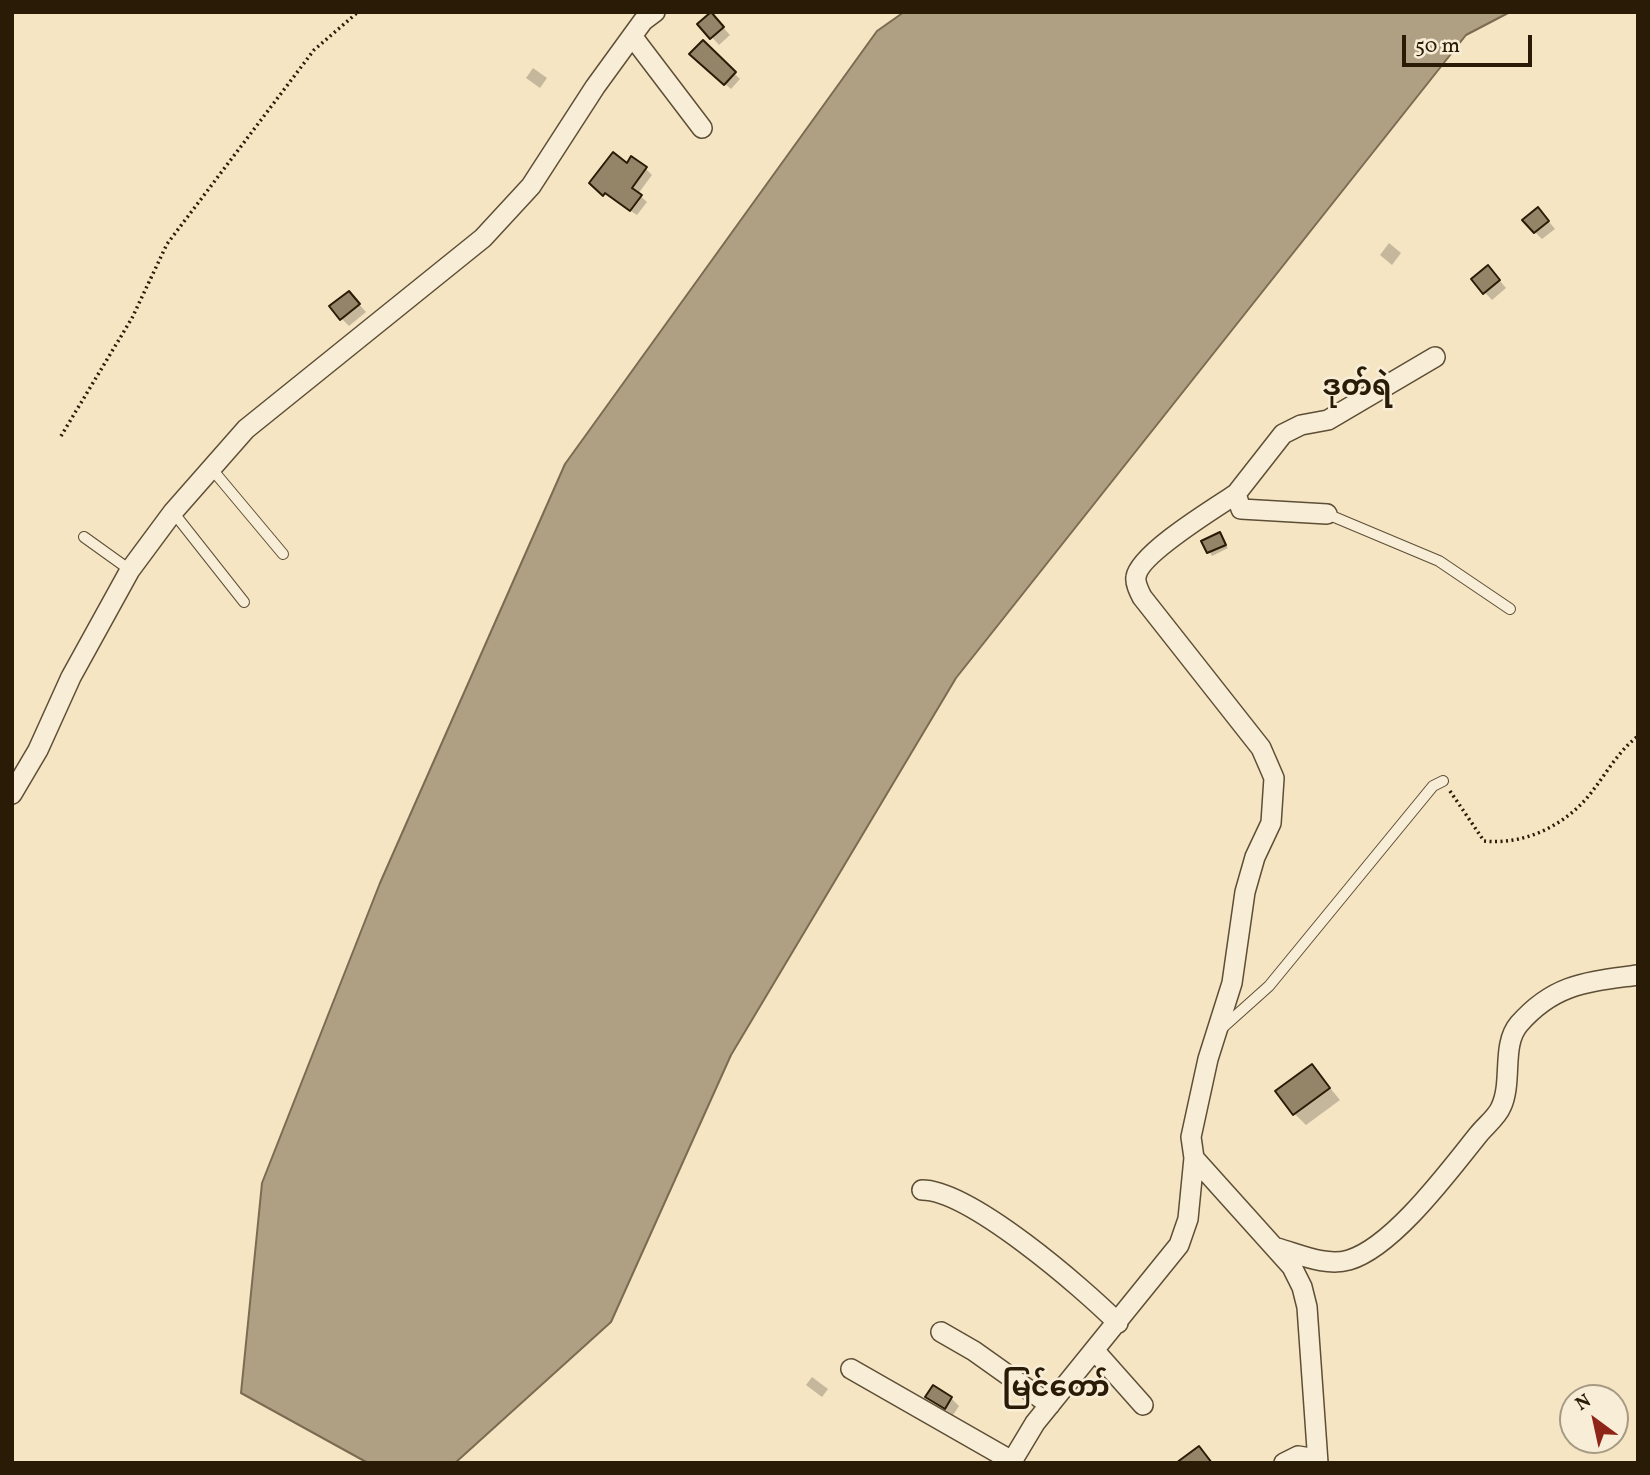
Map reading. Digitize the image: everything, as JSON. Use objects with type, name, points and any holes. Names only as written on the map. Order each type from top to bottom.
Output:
[{"type":"street","points":[[12,794],[38,750],[71,677],[130,570],[173,512],[246,429],[483,238],[510,211],[531,186],[641,20],[702,128]]},
{"type":"street","points":[[851,1369],[1011,1462],[1050,1405],[1179,1245],[1188,1219],[1194,1158],[1192,1137],[1231,983],[1245,892],[1255,857],[1271,823],[1274,778],[1261,748],[1142,597],[1135,579],[1138,569],[1165,543],[1236,494],[1283,435],[1301,425],[1328,419],[1435,357]]},
{"type":"street","points":[[1236,494],[1241,509],[1327,514]]},
{"type":"street","points":[[1277,1248],[1333,1262],[1348,1260],[1365,1253],[1425,1201],[1501,1107],[1516,1026],[1536,1008],[1572,984],[1638,975]]},
{"type":"street","points":[[1194,1158],[1277,1248],[1303,1286],[1307,1307],[1317,1461],[1298,1456],[1284,1463]]},
{"type":"street","points":[[922,1190],[931,1190],[973,1209],[1021,1241],[1079,1284],[1118,1323]]},
{"type":"street","points":[[941,1332],[974,1351],[1050,1405]]},
{"type":"street","points":[[1095,1351],[1143,1405]]},
{"type":"lane","points":[[211,467],[283,554]]},
{"type":"lane","points":[[173,512],[244,602]]},
{"type":"lane","points":[[1327,514],[1439,561],[1510,610]]},
{"type":"lane","points":[[84,537],[130,570]]},
{"type":"lane","points":[[1216,1034],[1269,986],[1433,786],[1443,781]]},
{"type":"path","points":[[61,436],[132,318],[167,244],[314,50],[358,12]]},
{"type":"path","points":[[1443,781],[1484,841],[1507,844],[1530,837],[1566,817],[1585,799],[1638,736]]},
{"type":"shaded area","points":[[904,12],[1510,12],[1466,35],[956,678],[731,1055],[611,1322],[455,1463],[368,1463],[241,1393],[262,1183],[380,883],[565,464],[877,31]]},
{"type":"building","points":[[711,12],[724,27],[710,39],[697,24]]},
{"type":"building","points":[[703,40],[736,72],[724,85],[689,54]]},
{"type":"building","points":[[613,152],[627,163],[631,156],[647,167],[632,188],[642,195],[630,211],[605,193],[603,196],[589,183]]},
{"type":"building","points":[[1538,207],[1549,221],[1534,233],[1522,220]]},
{"type":"building","points":[[1488,265],[1500,280],[1483,294],[1471,279]]},
{"type":"building","points":[[349,291],[360,304],[340,320],[329,306]]},
{"type":"building","points":[[1220,532],[1226,545],[1207,553],[1201,541]]},
{"type":"building","points":[[1312,1064],[1330,1088],[1293,1115],[1275,1091]]},
{"type":"building","points":[[933,1385],[952,1397],[945,1409],[925,1397]]},
{"type":"building","points":[[1199,1446],[1212,1463],[1176,1463]]},
{"type":"district","name":"ဒုတ်ရဲ","points":[[1357,390]]},
{"type":"district","name":"မြင်တော်","points":[[1056,1391]]}]
